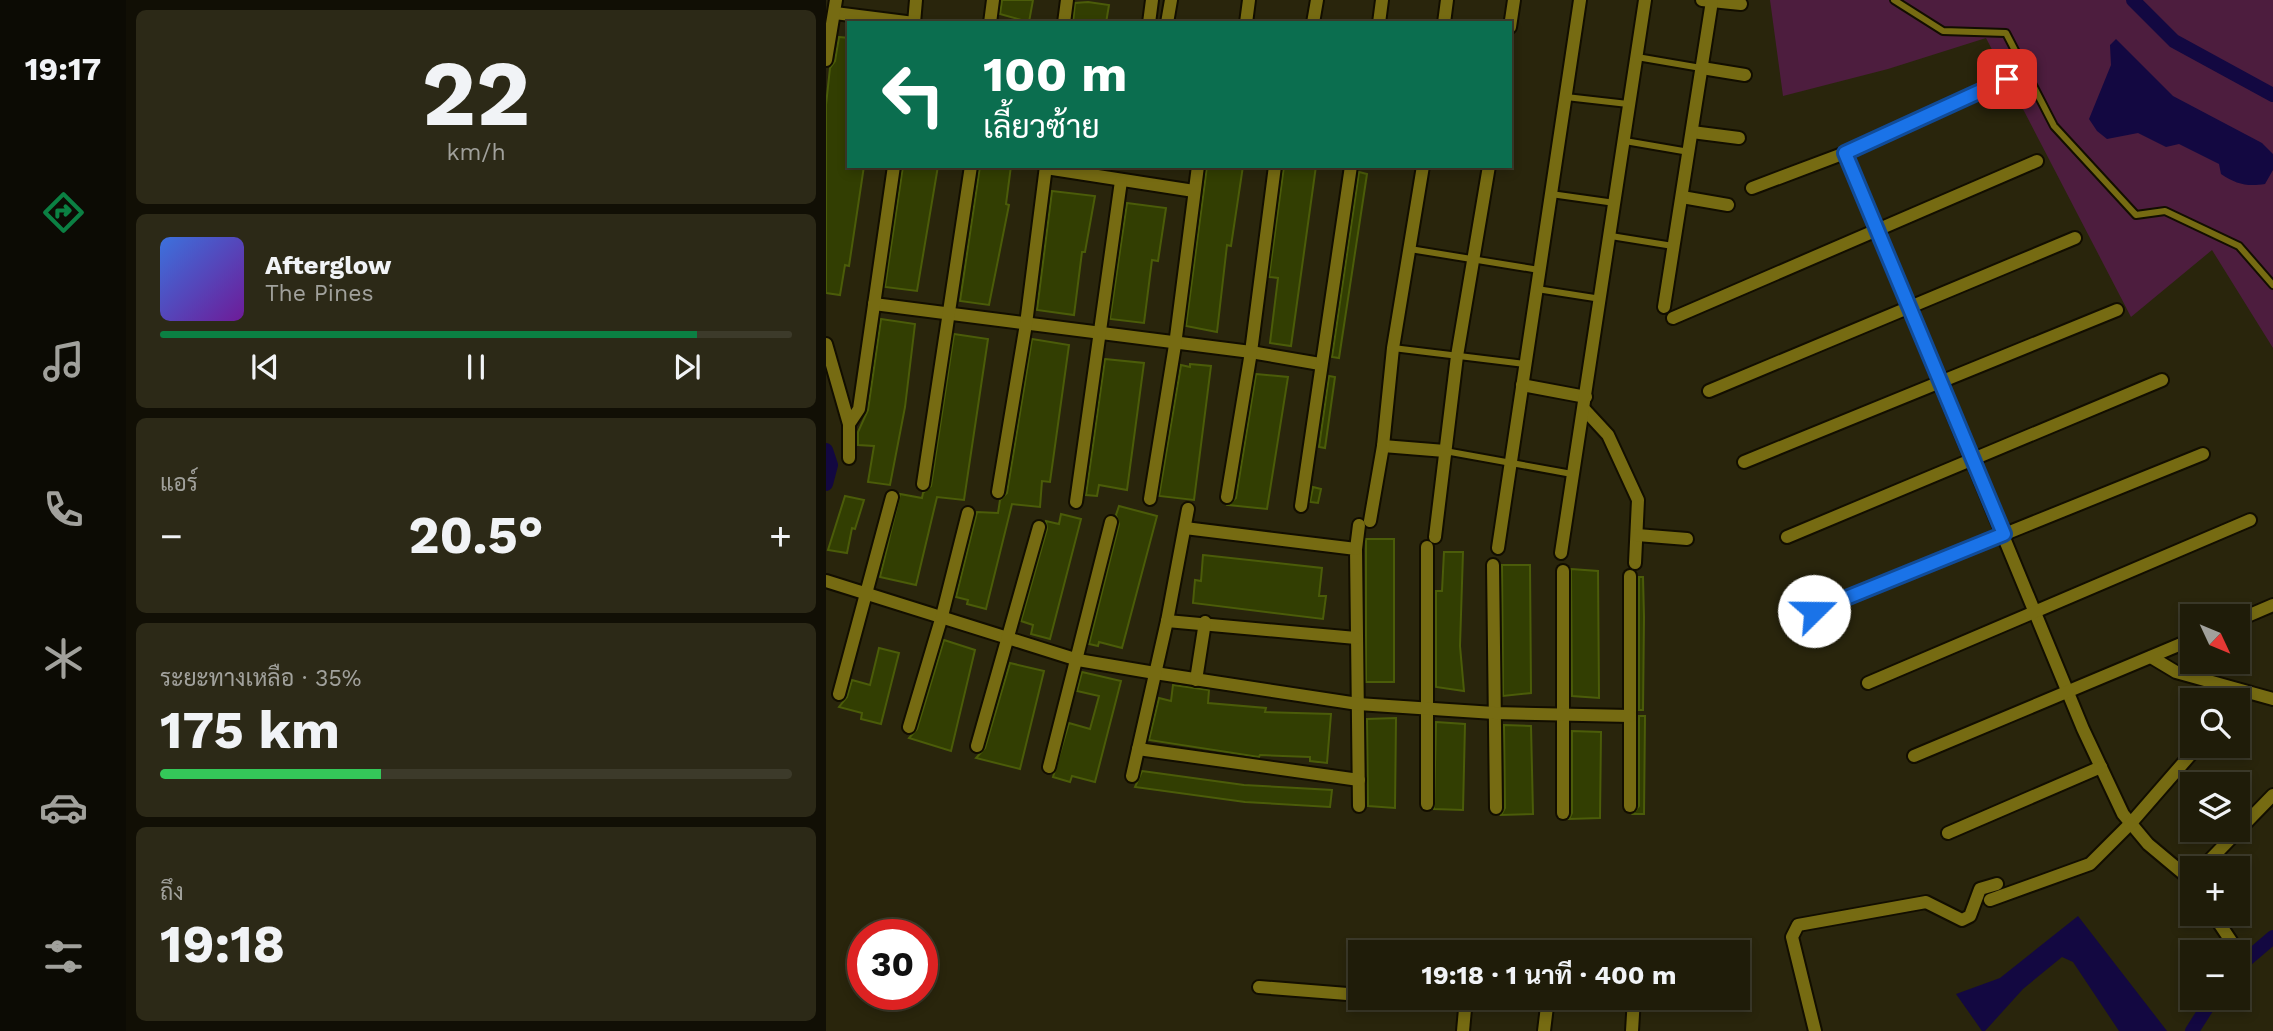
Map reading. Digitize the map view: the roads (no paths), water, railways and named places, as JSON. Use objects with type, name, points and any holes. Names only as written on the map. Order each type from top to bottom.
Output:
[{"type":"street","points":[[914,21],[916,0]]},
{"type":"street","points":[[990,21],[993,0]]},
{"type":"street","points":[[1064,21],[1067,0]]},
{"type":"street","points":[[1149,21],[1152,0]]},
{"type":"street","points":[[1167,21],[1171,0]]},
{"type":"street","points":[[1246,21],[1249,0]]},
{"type":"street","points":[[1313,21],[1317,0]]},
{"type":"street","points":[[1379,21],[1382,0]]},
{"type":"street","points":[[1444,21],[1447,0]]},
{"type":"street","points":[[1511,21],[1514,0]]},
{"type":"street","points":[[1498,548],[1580,0]]},
{"type":"street","points":[[1561,553],[1602,299],[1645,0]]},
{"type":"street","points":[[1664,307],[1702,68],[1707,1],[1741,4]]},
{"type":"street","points":[[826,61],[836,6],[905,21]]},
{"type":"street","points":[[1702,68],[1745,75]]},
{"type":"street","points":[[1752,188],[1845,153],[2007,79]]},
{"type":"street","points":[[1692,132],[1739,138]]},
{"type":"street","points":[[1845,153],[2101,767],[2123,814],[2148,844],[2180,870]]},
{"type":"street","points":[[1673,318],[2037,162]]},
{"type":"street","points":[[849,424],[859,409],[894,168]]},
{"type":"street","points":[[923,484],[971,168]]},
{"type":"street","points":[[998,492],[1026,324],[1046,168]]},
{"type":"street","points":[[1051,168],[1194,191]]},
{"type":"street","points":[[1150,499],[1175,345],[1198,168]]},
{"type":"street","points":[[1227,497],[1251,352],[1275,168]]},
{"type":"street","points":[[1301,506],[1351,168]]},
{"type":"street","points":[[1359,806],[1356,549],[1383,446],[1393,348],[1423,168]]},
{"type":"street","points":[[1427,804],[1426,709],[1431,542],[1457,356],[1489,168]]},
{"type":"street","points":[[1076,502],[1121,181]]},
{"type":"street","points":[[1682,197],[1728,205]]},
{"type":"street","points":[[1709,391],[2075,238]]},
{"type":"street","points":[[874,304],[1175,345],[1251,352],[1320,364]]},
{"type":"street","points":[[1744,462],[2117,310]]},
{"type":"street","points":[[826,344],[849,424],[849,458]]},
{"type":"street","points":[[1787,537],[2162,380]]},
{"type":"street","points":[[1522,384],[1585,403],[1608,435],[1639,500],[1635,563]]},
{"type":"street","points":[[1383,446],[1444,451]]},
{"type":"street","points":[[1814,611],[2203,454]]},
{"type":"street","points":[[839,694],[869,593],[892,497]]},
{"type":"street","points":[[1132,776],[1167,621],[1188,509]]},
{"type":"street","points":[[909,727],[942,616],[968,513]]},
{"type":"street","points":[[1868,684],[2250,520]]},
{"type":"street","points":[[1048,767],[1078,660],[1111,522]]},
{"type":"street","points":[[977,746],[1039,527]]},
{"type":"street","points":[[1185,528],[1356,549]]},
{"type":"street","points":[[1637,535],[1687,539]]},
{"type":"street","points":[[1493,565],[1496,808]]},
{"type":"street","points":[[1563,571],[1563,813]]},
{"type":"street","points":[[1630,576],[1630,806]]},
{"type":"street","points":[[826,581],[1078,660],[1196,680],[1358,704],[1494,713],[1630,716]]},
{"type":"street","points":[[2250,615],[2273,606]]},
{"type":"street","points":[[1167,621],[1205,622],[1356,638]]},
{"type":"street","points":[[1196,680],[1205,622]]},
{"type":"street","points":[[1914,757],[2180,645]]},
{"type":"street","points":[[2151,657],[2176,672],[2219,688]]},
{"type":"street","points":[[2250,697],[2273,699]]},
{"type":"street","points":[[1138,749],[1359,780]]},
{"type":"street","points":[[1990,900],[2090,864],[2131,823],[2188,758]]},
{"type":"street","points":[[1948,833],[2101,767]]},
{"type":"street","points":[[2214,856],[2273,795]]},
{"type":"street","points":[[1815,1031],[1792,937],[1798,925],[1926,902],[1962,920],[1970,916],[1980,889],[1997,884]]},
{"type":"street","points":[[1259,987],[1348,994]]},
{"type":"street","points":[[1463,1031],[1465,1010]]},
{"type":"street","points":[[1544,1031],[1547,1010]]},
{"type":"street","points":[[1632,1031],[1633,1010]]},
{"type":"lane","points":[[1894,0],[1943,31],[2006,33],[2054,126],[2136,215],[2165,211],[2239,246],[2273,285]]},
{"type":"lane","points":[[1637,57],[1702,68]]},
{"type":"lane","points":[[1565,97],[1630,105]]},
{"type":"lane","points":[[1625,141],[1689,152]]},
{"type":"lane","points":[[1551,194],[1616,203]]},
{"type":"lane","points":[[1611,236],[1675,246]]},
{"type":"lane","points":[[1410,249],[1539,270]]},
{"type":"lane","points":[[1537,289],[1602,299]]},
{"type":"lane","points":[[1393,348],[1525,364]]},
{"type":"lane","points":[[1444,451],[1574,474]]},
{"type":"waterway","points":[[2133,0],[2174,41],[2273,95]]},
{"type":"waterway","points":[[826,450],[831,465],[826,484]]},
{"type":"waterway","points":[[2250,957],[2273,937]]},
{"type":"waterway","points":[[2192,1031],[2205,1010]]}]
